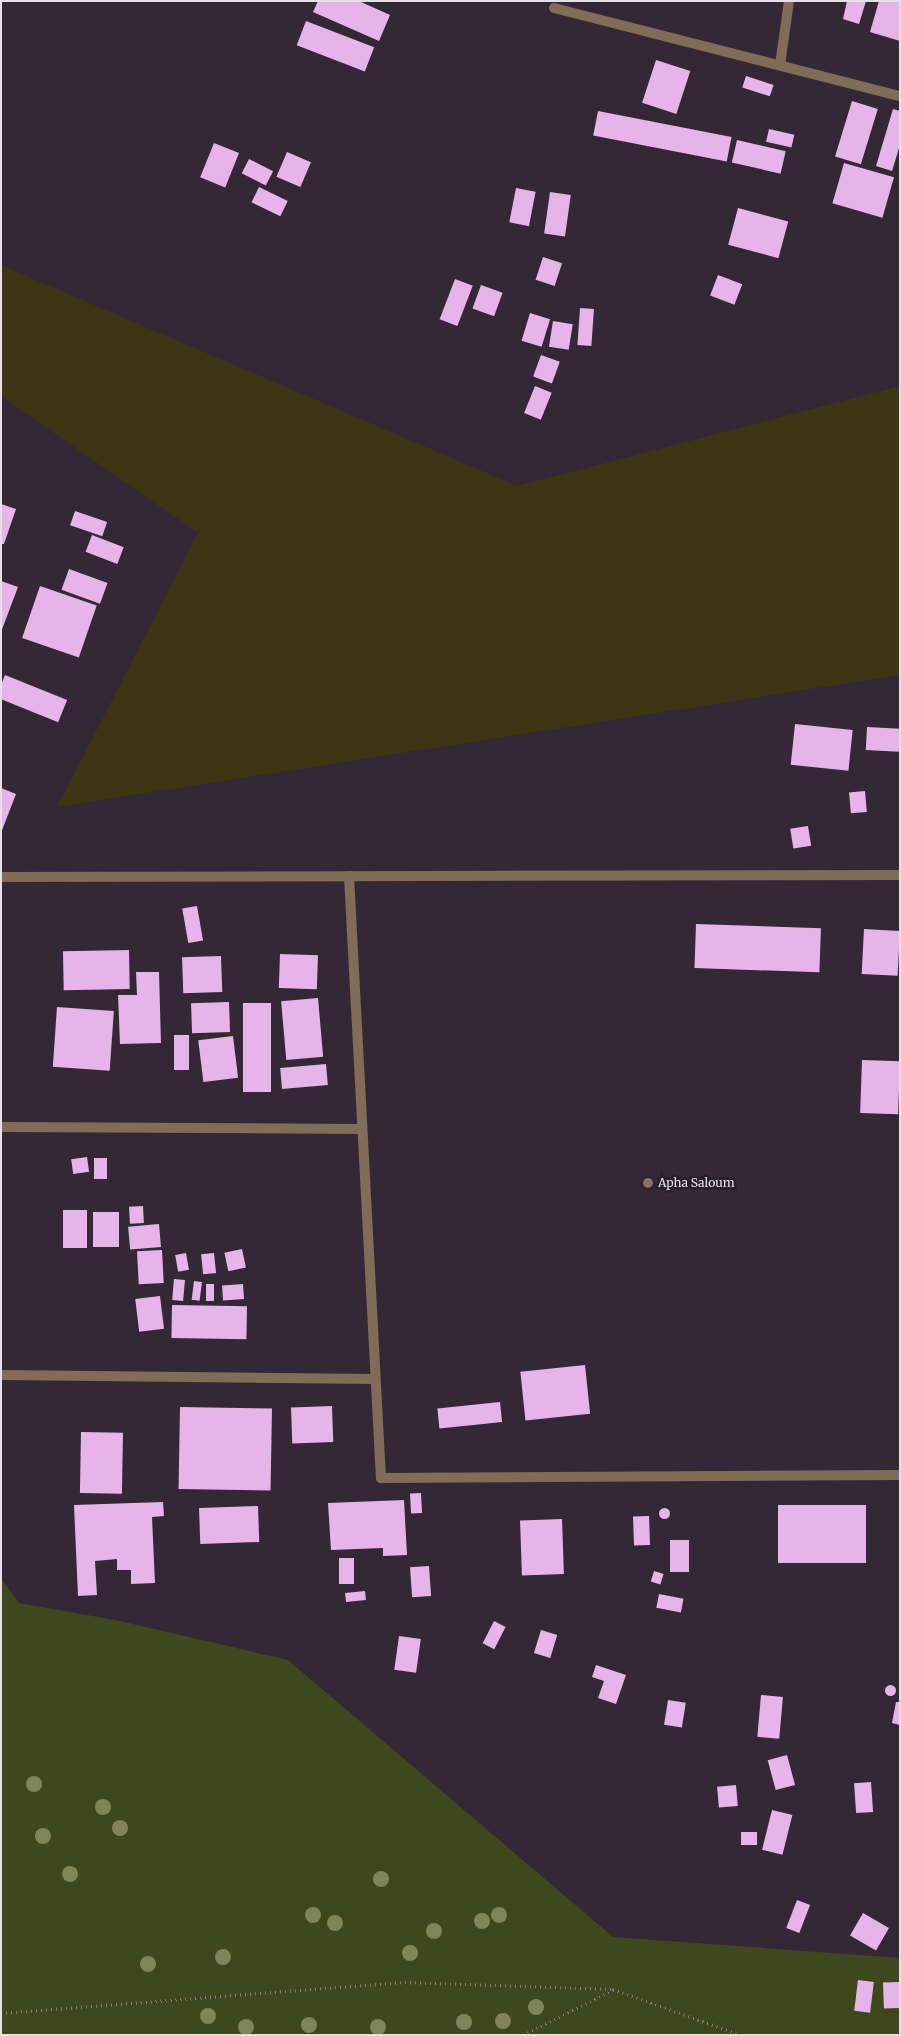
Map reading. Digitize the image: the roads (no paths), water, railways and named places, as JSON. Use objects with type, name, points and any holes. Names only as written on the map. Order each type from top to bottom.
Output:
[{"type":"street","points":[[780,65],[790,1]]},
{"type":"street","points":[[554,8],[900,96]]},
{"type":"street","points":[[1,877],[900,875]]},
{"type":"street","points":[[349,876],[374,1379],[381,1478],[900,1475]]},
{"type":"street","points":[[1,1127],[362,1129]]},
{"type":"street","points":[[1,1375],[374,1379]]},
{"type":"place","name":"Apha Saloum","points":[[648,1183]]}]
